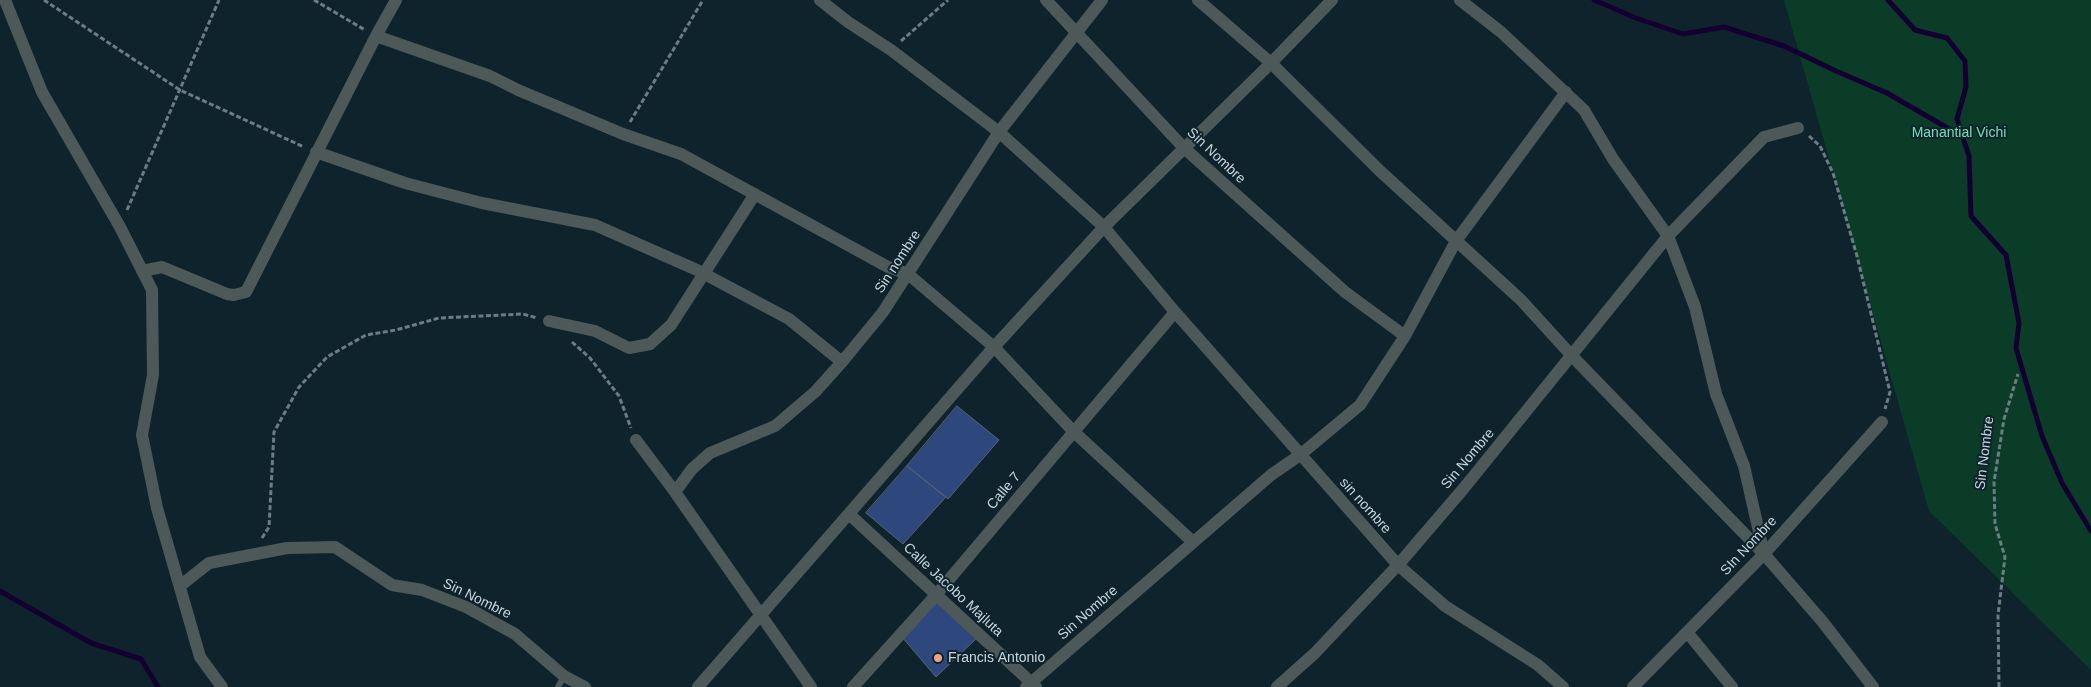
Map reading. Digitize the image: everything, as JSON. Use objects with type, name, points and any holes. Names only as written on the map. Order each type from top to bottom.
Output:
[{"type":"street","points":[[5,0],[42,92],[120,227],[152,290],[153,375],[142,435],[157,508],[200,656],[222,687]]},
{"type":"street","points":[[142,271],[162,267],[227,294],[234,295],[246,292],[316,152],[396,0]]},
{"type":"street","name":"sin nombre","points":[[820,0],[848,22],[891,50],[998,132],[1104,227],[1175,312],[1398,565],[1446,606],[1538,665],[1563,687]]},
{"type":"street","name":"Sin Nombre","points":[[1046,0],[1184,148],[1345,292],[1405,336]]},
{"type":"street","name":"Sin nombre","points":[[675,492],[692,469],[710,453],[775,426],[814,392],[842,362],[883,312],[998,132],[1102,0]]},
{"type":"street","points":[[1198,0],[1271,64],[1380,171],[1521,300],[1572,356],[1764,554],[1822,621],[1873,687]]},
{"type":"street","points":[[698,687],[994,346],[1104,227],[1271,64],[1332,0]]},
{"type":"street","name":"Sin Nombre","points":[[1460,0],[1501,32],[1584,110],[1613,159],[1668,236],[1695,307],[1716,394],[1744,466],[1764,554]]},
{"type":"street","points":[[376,36],[490,76],[518,90],[622,134],[681,154],[888,267],[908,274],[994,346],[1074,431],[1193,542]]},
{"type":"street","name":"Sin Nombre","points":[[1031,686],[1271,475],[1300,455],[1360,405],[1405,336],[1456,241],[1566,92]]},
{"type":"street","name":"Sin Nombre","points":[[1277,687],[1315,653],[1398,565],[1464,488],[1668,236],[1764,138],[1798,128]]},
{"type":"street","points":[[316,152],[405,183],[482,203],[595,225],[704,274],[788,319],[842,362]]},
{"type":"street","points":[[549,321],[596,331],[629,348],[650,344],[671,325],[755,194]]},
{"type":"street","name":"Calle 7","points":[[853,687],[936,595],[1175,312]]},
{"type":"street","name":"SIn Nombre","points":[[1633,687],[1764,554],[1882,422]]},
{"type":"street","points":[[636,440],[675,492],[811,687]]},
{"type":"street","name":"Calle Jacobo Majluta","points":[[849,514],[1031,686]]},
{"type":"street","name":"Sin Nombre","points":[[180,586],[208,563],[287,548],[335,547],[392,585],[422,590],[466,608],[515,634],[561,682],[585,687]]},
{"type":"street","points":[[1687,632],[1732,687]]},
{"type":"path","points":[[44,0],[180,90],[316,152]]},
{"type":"path","points":[[120,227],[219,0]]},
{"type":"path","points":[[314,0],[376,36]]},
{"type":"path","points":[[622,134],[703,0]]},
{"type":"path","points":[[891,50],[948,0]]},
{"type":"path","points":[[1798,128],[1820,146],[1833,173],[1857,256],[1890,392],[1882,422]]},
{"type":"path","points":[[252,555],[269,527],[274,432],[299,387],[327,358],[366,335],[396,330],[439,318],[523,314],[549,321]]},
{"type":"path","points":[[570,339],[590,358],[619,396],[636,440]]},
{"type":"path","name":"Sin Nombre","points":[[1999,687],[1998,614],[2005,557],[1995,524],[1994,482],[2004,419],[2018,374]]},
{"type":"green space","name":"Manantial Vichi","points":[[1784,0],[2091,0],[2091,670],[1929,511]]},
{"type":"building","points":[[957,406],[999,440],[948,499],[907,466]]},
{"type":"building","points":[[907,466],[946,497],[903,544],[866,513]]},
{"type":"building","name":"Francis Antonio","points":[[938,601],[977,638],[936,677],[902,637]]},
{"type":"waterway","points":[[1594,0],[1636,18],[1683,34],[1724,27],[1784,46],[1887,93],[1963,137]]},
{"type":"waterway","points":[[1888,0],[1915,30],[1947,38],[1965,61],[1966,87],[1957,119],[1969,156],[1971,216],[2006,255],[2019,323],[2016,348],[2042,436],[2062,483],[2091,531]]},
{"type":"waterway","points":[[0,591],[91,643],[141,659],[158,687]]},
{"type":"place","name":"Francis Antonio","points":[[938,658]]}]
